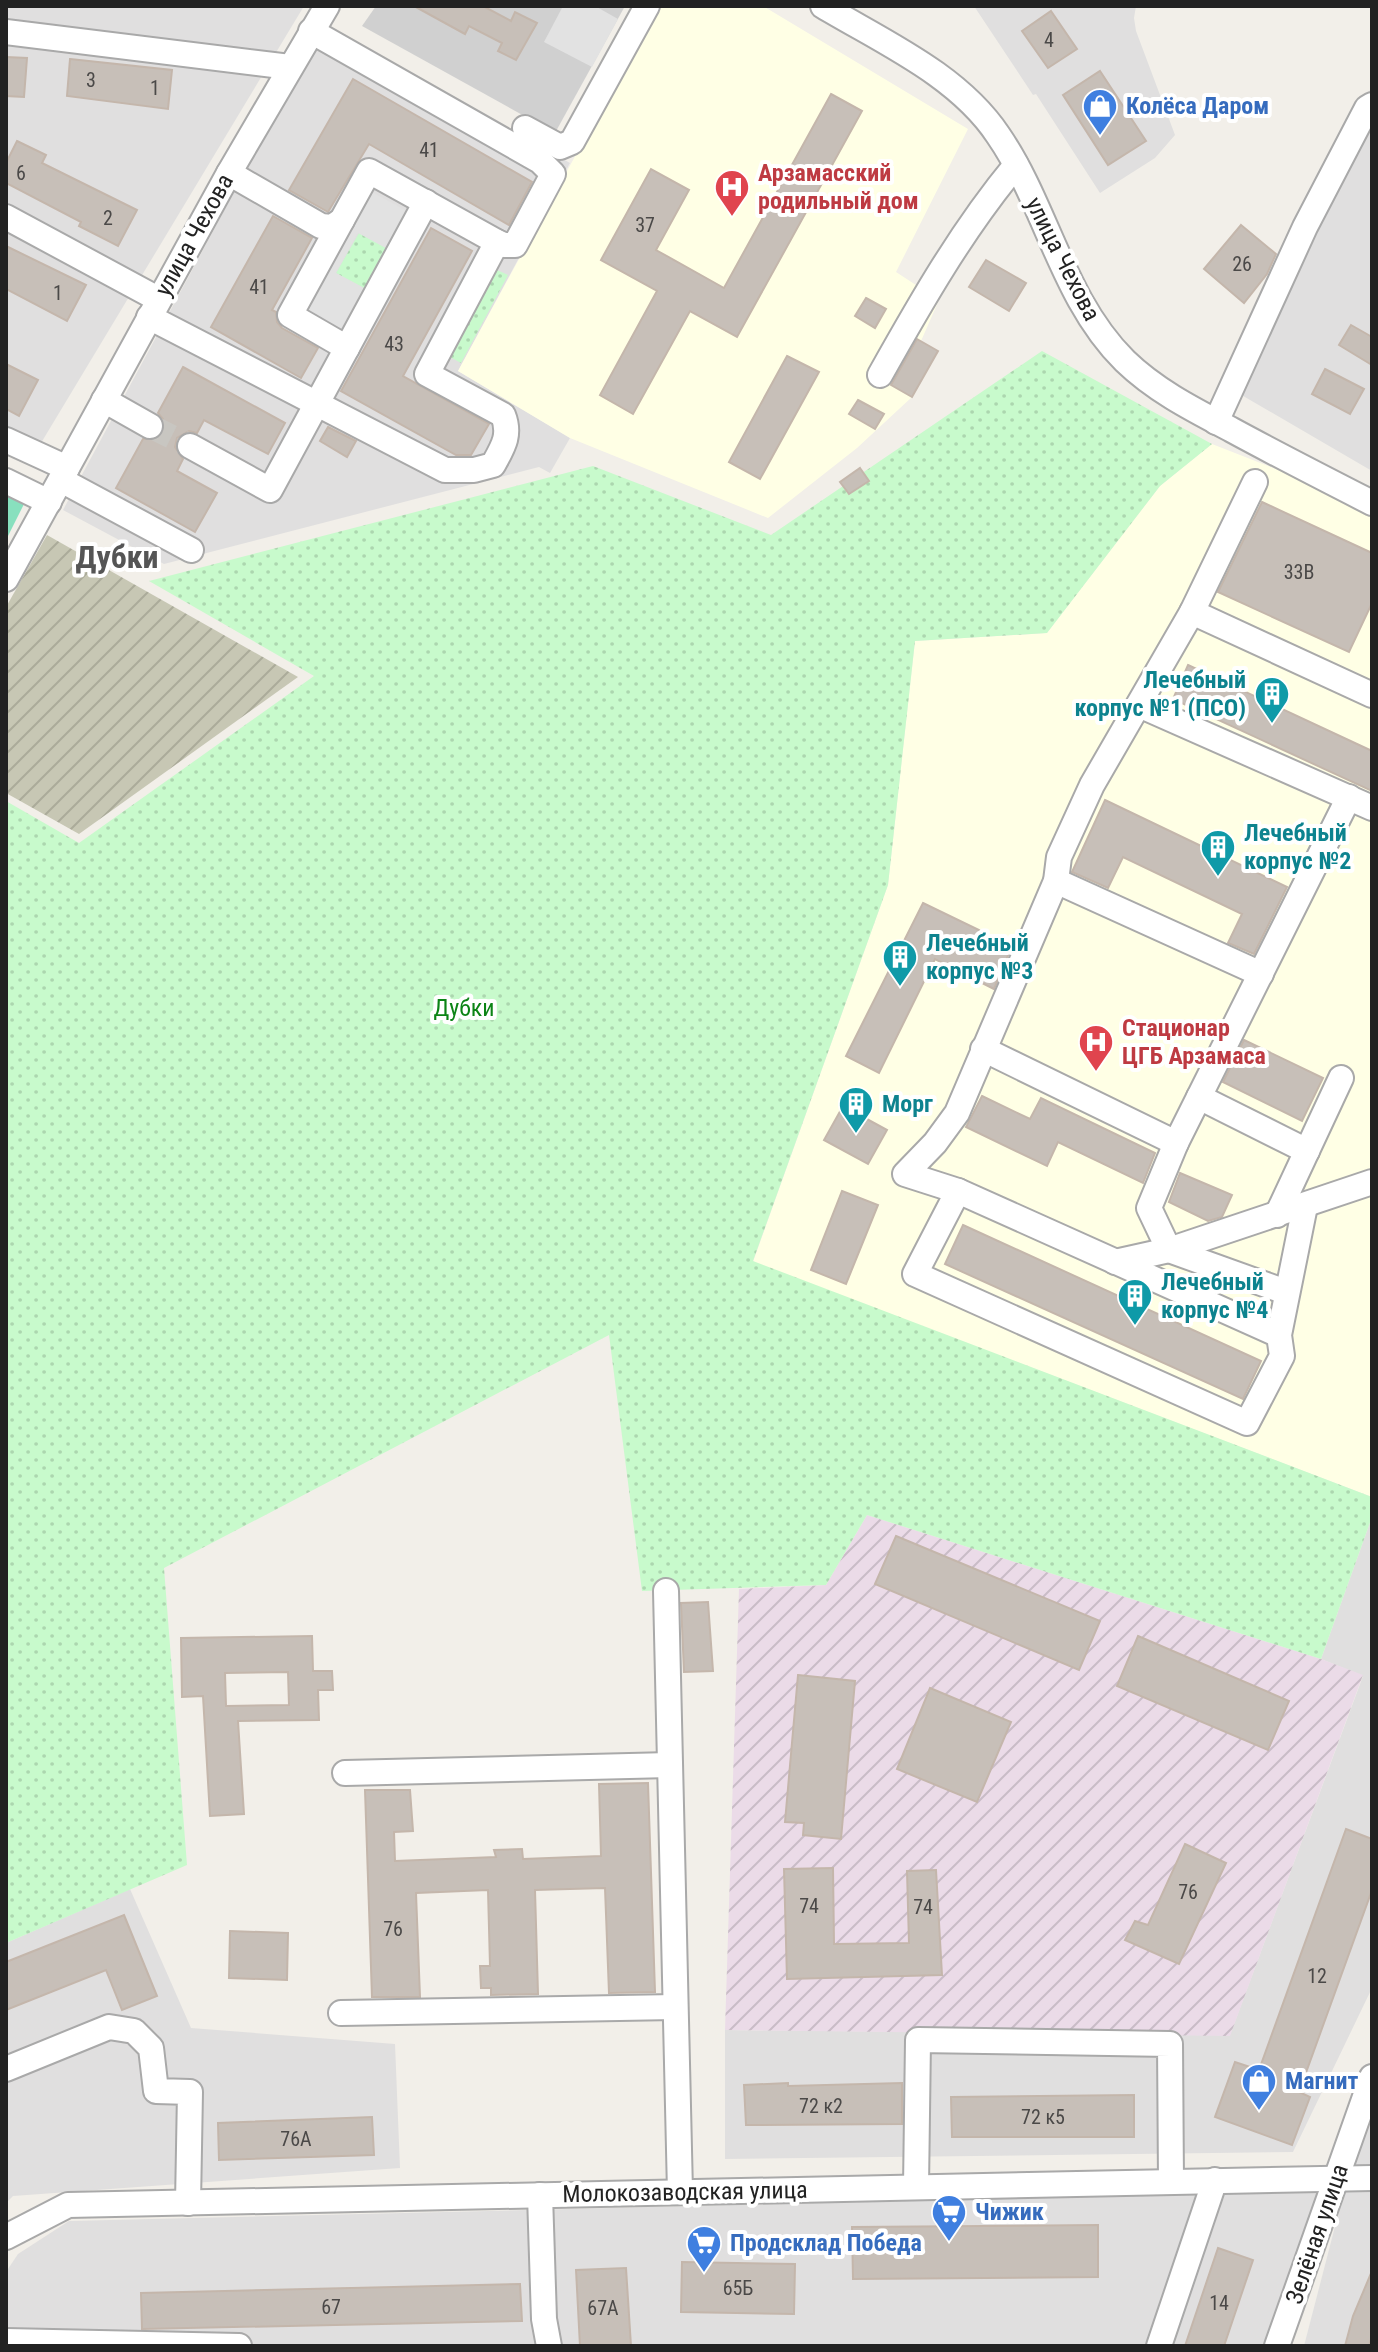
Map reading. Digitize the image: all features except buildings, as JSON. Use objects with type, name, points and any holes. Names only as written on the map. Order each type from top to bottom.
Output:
[{"type":"street","name":"улица Чехова","points":[[6,579],[229,173],[327,6]]},
{"type":"street","points":[[525,128],[560,147],[572,142],[647,6]]},
{"type":"street","name":"улица Чехова","points":[[823,6],[950,85],[975,107],[997,133],[1016,165],[1072,285],[1096,326],[1124,360],[1160,391],[1372,503]]},
{"type":"street","points":[[311,31],[540,161],[553,174],[515,245],[504,245],[369,171],[290,315],[347,348]]},
{"type":"street","points":[[6,32],[290,67]]},
{"type":"street","points":[[1216,422],[1305,227],[1367,108],[1372,105]]},
{"type":"street","points":[[880,375],[934,280],[987,200],[1016,165]]},
{"type":"street","points":[[229,173],[321,226],[332,227],[342,220]]},
{"type":"street","points":[[190,446],[270,490],[426,202]]},
{"type":"street","points":[[6,217],[316,405],[445,470],[474,470],[493,465],[506,442],[508,427],[503,415],[427,374],[497,242]]},
{"type":"street","points":[[104,400],[150,426]]},
{"type":"street","points":[[6,440],[191,550]]},
{"type":"street","points":[[6,481],[49,502]]},
{"type":"street","points":[[1255,482],[1192,612],[1092,785],[1059,857],[1056,881],[957,1113],[935,1143],[905,1174],[958,1191],[1279,1335]]},
{"type":"street","points":[[1192,612],[1372,695]]},
{"type":"street","points":[[1139,705],[1372,808]]},
{"type":"street","points":[[1286,1292],[1169,1250],[1149,1208],[1176,1143],[1349,797]]},
{"type":"street","points":[[1056,881],[1261,974]]},
{"type":"street","points":[[983,1049],[1176,1143]]},
{"type":"street","points":[[1277,1215],[1341,1078]]},
{"type":"street","points":[[1199,1097],[1307,1151]]},
{"type":"street","points":[[1115,1262],[1169,1250],[1372,1182]]},
{"type":"street","points":[[958,1191],[915,1274],[1247,1423],[1282,1356],[1279,1335],[1305,1206]]},
{"type":"street","points":[[666,1591],[680,2192]]},
{"type":"street","points":[[345,1773],[670,1765]]},
{"type":"street","points":[[341,2013],[675,2007]]},
{"type":"street","points":[[6,2069],[109,2027],[134,2031],[151,2048],[156,2091],[190,2092],[188,2203]]},
{"type":"street","points":[[916,2187],[918,2040],[1170,2044],[1171,2182]]},
{"type":"street","name":"Зелёная улица","points":[[1277,2346],[1372,2077]]},
{"type":"street","name":"Молокозаводская улица","points":[[6,2237],[68,2205],[1372,2178]]},
{"type":"street","points":[[1159,2346],[1215,2180]]},
{"type":"street","points":[[540,2195],[544,2319],[549,2346]]},
{"type":"street","points":[[528,2346],[544,2319]]},
{"type":"street","points":[[6,2341],[239,2346]]},
{"type":"shaded area","points":[[6,6],[304,6],[35,453],[6,438]]},
{"type":"shaded area","points":[[376,6],[625,6],[555,133],[362,26]]},
{"type":"shaded area","points":[[563,6],[595,6],[618,19],[592,67],[544,42]]},
{"type":"shaded area","name":"Арзамасский родильный дом","points":[[657,6],[763,6],[968,129],[896,272],[939,300],[921,341],[938,351],[912,397],[857,448],[768,518],[570,438],[458,371]]},
{"type":"shaded area","points":[[974,6],[1136,6],[1136,31],[1175,135],[1155,158],[1100,193]]},
{"type":"shaded area","points":[[324,25],[570,163],[458,371],[570,438],[550,473],[539,467],[164,564],[63,510]]},
{"type":"shaded area","points":[[1372,85],[1372,471],[1226,386],[1350,138]]},
{"type":"shaded area","points":[[364,188],[407,211],[386,248],[358,233],[336,273],[364,288],[337,336],[295,313]]},
{"type":"shaded area","name":"Стационар ЦГБ Арзамаса","points":[[1212,444],[1304,480],[1372,515],[1372,1497],[753,1262],[888,885],[915,641],[1047,633],[1160,486]]},
{"type":"shaded area","points":[[47,535],[298,677],[79,834],[6,793],[6,607]]},
{"type":"shaded area","points":[[867,1515],[1363,1675],[1230,2036],[725,2030],[739,1589],[826,1585]]},
{"type":"shaded area","points":[[1372,1517],[1372,1988],[1293,2152],[725,2159],[725,2030],[1230,2035],[1363,1676],[1321,1659]]},
{"type":"shaded area","points":[[130,1889],[191,2028],[395,2044],[400,2168],[13,2196],[6,2203],[6,1943]]},
{"type":"shaded area","points":[[1372,2104],[1372,2166],[1350,2166]]},
{"type":"shaded area","points":[[1345,2188],[1372,2188],[1372,2346],[1304,2346]]},
{"type":"shaded area","points":[[1322,2191],[1266,2346],[6,2346],[6,2272],[18,2254],[69,2221]]},
{"type":"green space","points":[[359,233],[386,248],[364,288],[336,273]]},
{"type":"green space","points":[[497,270],[508,275],[461,363],[450,357]]},
{"type":"green space","name":"Дубки","points":[[1042,351],[1212,444],[1160,486],[1047,633],[915,641],[888,885],[753,1261],[1372,1497],[1372,1517],[1321,1659],[867,1515],[826,1585],[642,1591],[609,1335],[164,1568],[187,1865],[6,1943],[6,801],[79,843],[314,676],[149,581],[593,466],[771,535]]},
{"type":"green space","points":[[6,472],[33,486],[6,540]]},
{"type":"tunnel","points":[[150,426],[190,446]]},
{"type":"place","name":"Колёса Даром","points":[[1100,137]]},
{"type":"place","name":"Арзамасский родильный дом","points":[[732,218]]},
{"type":"place","name":"Лечебный корпус №1 (ПСО)","points":[[1272,725]]},
{"type":"place","name":"Лечебный корпус №2","points":[[1218,878]]},
{"type":"place","name":"Лечебный корпус №3","points":[[900,988]]},
{"type":"place","name":"Стационар ЦГБ Арзамаса","points":[[1096,1073]]},
{"type":"place","name":"Морг","points":[[856,1135]]},
{"type":"place","name":"Лечебный корпус №4","points":[[1135,1327]]},
{"type":"place","name":"Магнит","points":[[1259,2112]]},
{"type":"place","name":"Чижик","points":[[949,2243]]},
{"type":"place","name":"Продсклад Победа","points":[[704,2274]]},
{"type":"district","name":"Дубки","points":[[117,557]]}]
